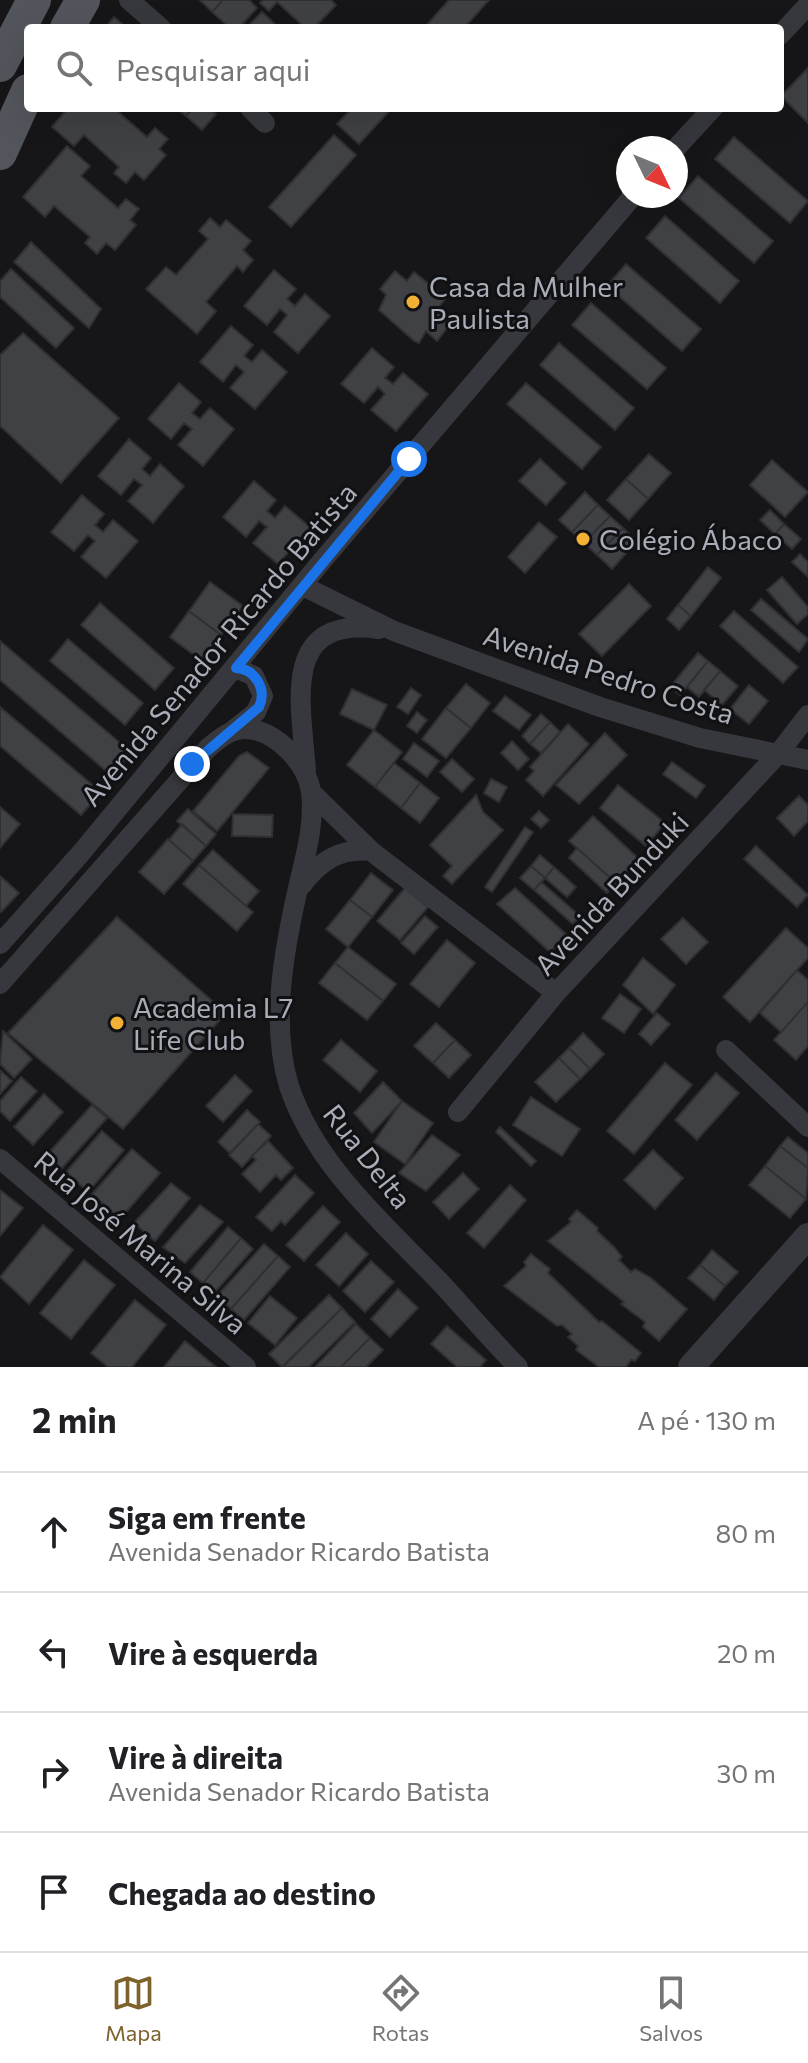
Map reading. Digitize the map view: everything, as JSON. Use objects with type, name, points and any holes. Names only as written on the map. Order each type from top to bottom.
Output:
[{"type":"main road","points":[[0,65],[34,0]]},
{"type":"main road","points":[[69,24],[83,0]]},
{"type":"main road","points":[[0,153],[24,100]]},
{"type":"street","points":[[129,0],[156,24]]},
{"type":"street","points":[[784,31],[808,5]]},
{"type":"street","points":[[254,112],[265,123]]},
{"type":"street","points":[[687,136],[709,112]]},
{"type":"street","name":"Avenida Senador Ricardo Batista","points":[[0,944],[623,208]]},
{"type":"street","points":[[305,587],[394,631]]},
{"type":"street","name":"Rua Delta","points":[[394,631],[345,627],[329,631],[313,646],[302,679],[310,829],[279,1015],[289,1084],[300,1115],[348,1185],[517,1367]]},
{"type":"street","name":"Avenida Pedro Costa","points":[[394,631],[600,707],[700,738],[808,760]]},
{"type":"street","name":"Avenida Senador Ricardo Batista","points":[[0,984],[208,748],[256,712],[263,696],[254,676],[236,668]]},
{"type":"street","name":"Avenida Bunduki","points":[[458,1112],[556,993],[778,754],[808,715]]},
{"type":"street","points":[[232,731],[245,729],[271,737],[371,851],[556,993]]},
{"type":"street","points":[[297,893],[320,865],[333,856],[349,850],[371,851]]},
{"type":"street","points":[[726,1050],[808,1127]]},
{"type":"street","name":"Rua José Marina Silva","points":[[0,1159],[246,1367]]},
{"type":"street","points":[[691,1367],[808,1236]]},
{"type":"building","points":[[200,0],[223,0],[212,12]]},
{"type":"building","points":[[223,0],[249,0],[257,8],[243,24],[226,24],[212,12]]},
{"type":"building","points":[[263,0],[331,0],[336,5],[318,24],[301,24],[277,2],[269,11],[260,3]]},
{"type":"building","points":[[449,0],[489,0],[468,24],[428,24]]},
{"type":"building","points":[[262,12],[275,24],[250,24]]},
{"type":"building","points":[[114,17],[122,24],[108,24]]},
{"type":"building","points":[[808,68],[808,123],[784,99],[784,93]]},
{"type":"building","points":[[65,112],[119,112],[147,137],[155,128],[168,139],[159,149],[166,155],[144,180],[135,172],[126,183],[114,173],[119,167],[84,135],[74,146],[52,127]]},
{"type":"building","points":[[190,112],[216,114],[202,130],[186,116]]},
{"type":"building","points":[[348,112],[388,112],[359,144],[337,124]]},
{"type":"building","points":[[334,135],[356,155],[291,227],[269,207]]},
{"type":"building","points":[[734,137],[808,201],[790,223],[715,159]]},
{"type":"building","points":[[67,146],[90,166],[81,176],[118,208],[126,199],[139,209],[130,220],[136,225],[115,250],[106,243],[97,254],[85,243],[90,237],[54,206],[45,217],[23,197]]},
{"type":"building","points":[[698,176],[773,241],[754,263],[688,206],[688,188]]},
{"type":"building","points":[[665,216],[739,281],[720,303],[646,238]]},
{"type":"building","points":[[210,218],[220,227],[226,220],[251,241],[243,250],[253,260],[243,272],[237,266],[206,302],[216,311],[197,334],[146,289],[166,267],[176,275],[208,239],[199,231]]},
{"type":"building","points":[[31,242],[101,309],[89,328],[14,262]]},
{"type":"building","points":[[626,264],[701,329],[682,351],[607,286]]},
{"type":"building","points":[[11,269],[74,328],[56,348],[0,297],[0,281]]},
{"type":"building","points":[[274,270],[296,289],[287,299],[295,306],[305,294],[330,316],[298,353],[274,332],[287,315],[280,309],[267,325],[244,306]]},
{"type":"building","name":"Casa da Mulher Paulista","points":[[395,271],[407,281],[414,272],[446,298],[439,307],[454,319],[437,341],[426,331],[419,343],[414,341],[379,310],[386,295],[380,289]]},
{"type":"building","points":[[591,303],[666,368],[647,389],[572,325]]},
{"type":"building","points":[[231,326],[253,345],[244,356],[252,362],[262,350],[287,372],[255,409],[230,388],[244,372],[236,365],[223,382],[200,362]]},
{"type":"building","points":[[23,333],[119,418],[61,483],[0,426],[0,355]]},
{"type":"building","points":[[559,343],[634,408],[615,430],[540,365]]},
{"type":"building","points":[[372,348],[394,367],[385,378],[393,384],[403,373],[428,394],[396,431],[371,410],[385,394],[378,387],[364,403],[341,384]]},
{"type":"building","points":[[179,383],[201,402],[192,413],[200,419],[210,408],[234,429],[203,466],[178,445],[192,429],[184,423],[171,439],[148,419]]},
{"type":"building","points":[[526,383],[601,447],[582,469],[507,404]]},
{"type":"building","points":[[129,439],[151,458],[142,469],[150,476],[160,464],[184,486],[153,523],[128,501],[142,485],[134,479],[121,495],[98,476]]},
{"type":"building","points":[[649,454],[671,473],[648,499],[626,479]]},
{"type":"building","points":[[540,459],[566,483],[546,505],[519,481]]},
{"type":"building","points":[[772,460],[808,492],[785,517],[750,485]]},
{"type":"building","points":[[626,479],[648,499],[629,520],[607,500]]},
{"type":"building","points":[[254,481],[276,500],[267,511],[275,518],[285,506],[310,527],[278,564],[253,543],[267,527],[259,521],[246,537],[223,517]]},
{"type":"building","points":[[585,492],[598,505],[572,532],[559,520]]},
{"type":"building","points":[[82,495],[104,514],[95,525],[103,532],[113,520],[138,541],[106,578],[81,557],[95,541],[88,535],[74,551],[51,532]]},
{"type":"building","points":[[598,505],[610,516],[584,543],[572,532]]},
{"type":"building","points":[[770,510],[784,524],[775,534],[760,520]]},
{"type":"building","points":[[610,516],[623,528],[597,555],[584,543]]},
{"type":"building","points":[[539,522],[557,537],[525,573],[508,557]]},
{"type":"building","points":[[784,524],[801,539],[792,549],[775,534]]},
{"type":"building","points":[[623,528],[637,541],[612,569],[597,555]]},
{"type":"building","points":[[800,554],[808,562],[808,577],[792,562]]},
{"type":"building","points":[[708,567],[721,578],[691,616],[678,605]]},
{"type":"building","points":[[782,577],[808,607],[808,614],[797,624],[767,590]]},
{"type":"building","points":[[210,582],[243,606],[221,635],[189,611]]},
{"type":"building","points":[[629,584],[651,606],[602,656],[579,634]]},
{"type":"building","points":[[761,599],[808,639],[799,652],[751,610]]},
{"type":"building","points":[[100,603],[174,668],[155,690],[81,625]]},
{"type":"building","points":[[678,605],[691,616],[679,630],[667,619]]},
{"type":"building","points":[[189,611],[221,635],[202,661],[170,637]]},
{"type":"building","points":[[734,611],[798,667],[783,683],[720,626]]},
{"type":"building","points":[[68,639],[143,703],[125,725],[50,661]]},
{"type":"building","points":[[0,641],[132,753],[112,776],[0,680]]},
{"type":"building","points":[[698,653],[708,661],[680,695],[670,687]]},
{"type":"building","points":[[708,661],[720,671],[699,697],[687,687]]},
{"type":"building","points":[[720,671],[738,686],[722,705],[704,690]]},
{"type":"building","points":[[466,684],[490,703],[471,728],[446,708]]},
{"type":"building","points":[[749,685],[768,701],[749,724],[730,709]]},
{"type":"building","points":[[411,688],[421,695],[408,714],[397,707]]},
{"type":"building","points":[[352,689],[387,705],[374,730],[340,714]]},
{"type":"building","points":[[505,696],[531,715],[519,730],[493,711]]},
{"type":"building","points":[[0,707],[101,792],[81,815],[0,746]]},
{"type":"building","points":[[446,708],[471,728],[446,758],[422,739]]},
{"type":"building","points":[[417,712],[427,720],[417,733],[407,726]]},
{"type":"building","points":[[541,714],[550,722],[530,744],[522,736]]},
{"type":"building","points":[[550,722],[560,732],[541,753],[530,744]]},
{"type":"building","points":[[568,724],[589,744],[543,796],[526,780],[534,771],[530,767]]},
{"type":"building","points":[[374,730],[402,752],[375,787],[347,765]]},
{"type":"building","points":[[605,733],[627,755],[579,804],[556,785]]},
{"type":"building","points":[[512,741],[529,759],[518,770],[501,753]]},
{"type":"building","points":[[414,743],[439,761],[427,777],[403,759]]},
{"type":"building","points":[[247,752],[269,768],[217,831],[193,811],[239,756]]},
{"type":"building","points":[[452,759],[474,779],[462,792],[440,772]]},
{"type":"building","points":[[672,762],[705,786],[696,798],[663,774]]},
{"type":"building","points":[[394,763],[420,783],[401,808],[375,787]]},
{"type":"building","points":[[491,779],[507,787],[499,802],[484,793]]},
{"type":"building","points":[[420,783],[439,798],[420,823],[401,808]]},
{"type":"building","points":[[618,785],[665,823],[646,846],[600,808]]},
{"type":"building","points":[[476,795],[483,812],[503,830],[452,884],[443,876],[452,866],[430,845]]},
{"type":"building","points":[[799,796],[808,805],[808,821],[794,836],[777,818]]},
{"type":"building","points":[[0,807],[20,824],[0,848]]},
{"type":"building","points":[[188,809],[216,834],[206,846],[177,821]]},
{"type":"building","points":[[539,811],[549,820],[541,828],[531,819]]},
{"type":"building","points":[[233,814],[273,815],[272,837],[232,836]]},
{"type":"building","points":[[593,816],[639,859],[616,883],[569,841]]},
{"type":"building","points":[[182,824],[206,846],[193,861],[169,840]]},
{"type":"building","points":[[525,827],[533,832],[492,892],[485,887]]},
{"type":"building","points":[[168,839],[193,861],[164,894],[139,872]]},
{"type":"building","points":[[756,846],[808,895],[797,907],[744,859]]},
{"type":"building","points":[[577,848],[616,883],[607,893],[569,858]]},
{"type":"building","points":[[213,850],[259,891],[246,906],[199,865]]},
{"type":"building","points":[[540,855],[554,867],[545,878],[531,866]]},
{"type":"building","points":[[199,865],[253,912],[237,931],[183,884]]},
{"type":"building","points":[[531,866],[545,878],[534,890],[520,878]]},
{"type":"building","points":[[554,867],[576,887],[567,897],[545,878]]},
{"type":"building","points":[[371,873],[393,890],[372,917],[350,900]]},
{"type":"building","points":[[0,876],[19,893],[1,912],[0,911]]},
{"type":"building","points":[[541,882],[580,916],[573,924],[534,890]]},
{"type":"building","points":[[405,888],[428,907],[400,940],[377,921]]},
{"type":"building","points":[[515,888],[566,934],[550,952],[497,904]]},
{"type":"building","points":[[350,900],[372,917],[348,947],[326,929]]},
{"type":"building","points":[[425,916],[438,927],[414,954],[401,943]]},
{"type":"building","name":"Academia L7 Life Club","points":[[117,917],[226,1013],[123,1129],[8,1033]]},
{"type":"building","points":[[683,918],[708,942],[686,964],[661,939]]},
{"type":"building","points":[[786,928],[808,948],[808,958],[750,1022],[723,997]]},
{"type":"building","points":[[447,940],[475,963],[439,1007],[410,984]]},
{"type":"building","points":[[348,947],[396,984],[383,1001],[335,963]]},
{"type":"building","points":[[643,958],[675,985],[653,1014],[623,985]]},
{"type":"building","points":[[335,963],[383,1001],[367,1020],[319,983]]},
{"type":"building","points":[[797,970],[808,980],[808,1002],[781,1032],[760,1013]]},
{"type":"building","points":[[620,994],[641,1009],[624,1033],[602,1018]]},
{"type":"building","points":[[808,1002],[808,1046],[796,1060],[774,1040]]},
{"type":"building","points":[[657,1013],[670,1024],[651,1045],[639,1034]]},
{"type":"building","points":[[436,1023],[455,1040],[433,1063],[414,1046]]},
{"type":"building","points":[[3,1031],[32,1059],[14,1078],[0,1064]]},
{"type":"building","points":[[583,1033],[604,1054],[590,1069],[569,1048]]},
{"type":"building","points":[[341,1040],[377,1071],[360,1092],[323,1060]]},
{"type":"building","points":[[455,1040],[471,1055],[449,1078],[433,1063]]},
{"type":"building","points":[[569,1048],[590,1069],[580,1079],[559,1058]]},
{"type":"building","points":[[559,1058],[580,1079],[556,1102],[535,1082]]},
{"type":"building","points":[[665,1063],[692,1085],[634,1154],[607,1131]]},
{"type":"building","points":[[0,1070],[12,1081],[0,1094]]},
{"type":"building","points":[[716,1073],[739,1093],[697,1140],[675,1120]]},
{"type":"building","points":[[235,1075],[252,1091],[223,1122],[206,1106]]},
{"type":"building","points":[[21,1077],[37,1091],[10,1121],[0,1111],[0,1101]]},
{"type":"building","points":[[383,1082],[402,1101],[372,1133],[354,1113]]},
{"type":"building","points":[[44,1094],[63,1112],[33,1145],[14,1127]]},
{"type":"building","points":[[531,1097],[580,1129],[562,1156],[513,1125]]},
{"type":"building","points":[[402,1101],[433,1123],[405,1164],[374,1142]]},
{"type":"building","points":[[92,1105],[107,1118],[61,1169],[46,1156]]},
{"type":"building","points":[[247,1110],[260,1122],[230,1153],[218,1142]]},
{"type":"building","points":[[258,1124],[271,1136],[242,1167],[229,1155]]},
{"type":"building","points":[[500,1127],[536,1161],[531,1166],[496,1132]]},
{"type":"building","points":[[102,1131],[124,1150],[88,1192],[66,1172]]},
{"type":"building","points":[[432,1135],[460,1155],[426,1191],[399,1173]]},
{"type":"building","points":[[788,1137],[808,1153],[808,1168],[780,1146]]},
{"type":"building","points":[[268,1141],[293,1168],[281,1180],[276,1175],[260,1192],[242,1174],[256,1160],[252,1156]]},
{"type":"building","points":[[780,1146],[808,1168],[806,1199],[765,1166]]},
{"type":"building","points":[[132,1149],[160,1173],[120,1219],[92,1194]]},
{"type":"building","points":[[653,1150],[683,1178],[655,1209],[624,1180]]},
{"type":"building","points":[[765,1166],[806,1199],[790,1218],[749,1185]]},
{"type":"building","points":[[463,1173],[479,1189],[449,1219],[433,1202]]},
{"type":"building","points":[[295,1175],[314,1193],[285,1225],[281,1221],[272,1231],[256,1217]]},
{"type":"building","points":[[171,1183],[190,1198],[155,1241],[134,1223]]},
{"type":"building","points":[[510,1185],[526,1200],[484,1248],[467,1233]]},
{"type":"building","points":[[0,1190],[23,1208],[0,1236]]},
{"type":"building","points":[[200,1205],[223,1222],[185,1263],[163,1247]]},
{"type":"building","points":[[323,1206],[340,1222],[304,1261],[286,1245]]},
{"type":"building","points":[[577,1210],[598,1228],[597,1231],[614,1247],[622,1257],[619,1260],[631,1272],[635,1269],[651,1278],[687,1309],[659,1341],[643,1327],[645,1322],[621,1304],[624,1302],[548,1241],[571,1222],[569,1219]]},
{"type":"building","points":[[43,1225],[73,1250],[29,1304],[0,1277]]},
{"type":"building","points":[[228,1227],[241,1238],[203,1283],[190,1272]]},
{"type":"building","points":[[346,1233],[368,1254],[339,1286],[316,1265]]},
{"type":"building","points":[[241,1238],[253,1249],[214,1293],[203,1283]]},
{"type":"building","points":[[264,1244],[278,1256],[231,1309],[217,1296]]},
{"type":"building","points":[[712,1250],[738,1272],[725,1286],[700,1265]]},
{"type":"building","points":[[531,1254],[550,1269],[548,1273],[599,1322],[602,1321],[641,1353],[635,1361],[631,1360],[626,1367],[599,1367],[576,1350],[578,1346],[568,1337],[572,1334],[562,1325],[557,1326],[504,1286],[526,1266],[524,1262]]},
{"type":"building","points":[[278,1256],[290,1267],[244,1320],[231,1309]]},
{"type":"building","points":[[84,1260],[115,1285],[71,1339],[40,1313]]},
{"type":"building","points":[[371,1261],[394,1282],[365,1312],[343,1291]]},
{"type":"building","points":[[700,1265],[725,1286],[714,1300],[688,1278]]},
{"type":"building","points":[[398,1289],[418,1308],[390,1337],[371,1319]]},
{"type":"building","points":[[329,1295],[342,1308],[282,1367],[269,1354]]},
{"type":"building","points":[[270,1296],[297,1318],[275,1345],[248,1323]]},
{"type":"building","points":[[135,1300],[166,1325],[132,1367],[108,1367],[91,1353]]},
{"type":"building","points":[[342,1308],[355,1322],[309,1367],[283,1367]]},
{"type":"building","points":[[356,1324],[370,1338],[341,1367],[315,1367]]},
{"type":"building","points":[[447,1326],[486,1360],[480,1367],[457,1367],[431,1344]]},
{"type":"building","points":[[370,1338],[383,1350],[366,1367],[341,1367]]},
{"type":"building","points":[[185,1341],[216,1367],[164,1367]]},
{"type":"place","name":"Casa da Mulher Paulista","points":[[413,302]]},
{"type":"place","name":"Colégio Ábaco","points":[[583,539]]},
{"type":"place","name":"Academia L7 Life Club","points":[[117,1023]]},
{"type":"route","points":[[192,764],[256,712],[263,696],[261,688],[250,672],[236,668],[409,459]]}]
